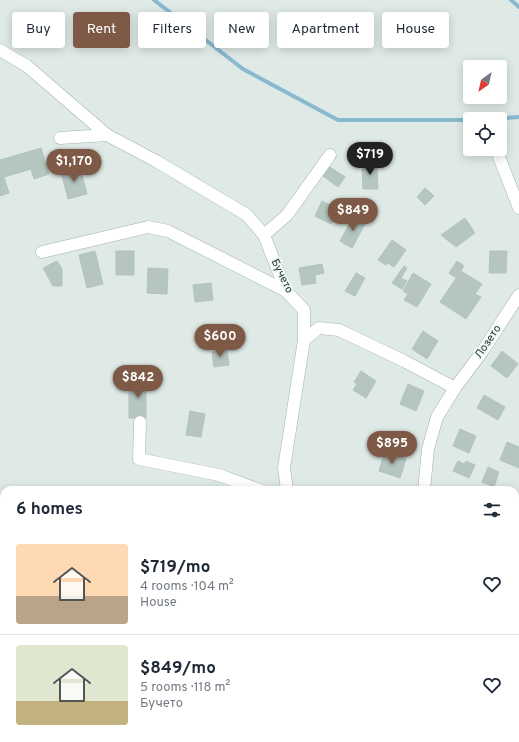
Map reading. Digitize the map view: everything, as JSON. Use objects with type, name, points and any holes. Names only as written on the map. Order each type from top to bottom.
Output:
[{"type":"street","points":[[0,50],[27,66],[107,135]]},
{"type":"street","points":[[60,138],[107,135]]},
{"type":"street","name":"Бучето","points":[[107,135],[156,161],[247,215],[264,236],[286,291],[304,310],[304,340],[284,468],[286,486]]},
{"type":"street","points":[[264,236],[287,215],[330,155]]},
{"type":"street","points":[[499,156],[519,208]]},
{"type":"street","points":[[42,252],[148,227],[168,231],[286,291]]},
{"type":"street","name":"Лозето","points":[[424,486],[428,449],[438,417],[454,388],[482,352],[519,295]]},
{"type":"street","points":[[304,340],[319,328],[339,330],[404,360],[454,388]]},
{"type":"street","points":[[140,422],[139,459],[219,475],[249,486]]},
{"type":"building","points":[[41,148],[49,174],[34,179],[31,169],[4,177],[9,193],[0,196],[0,160]]},
{"type":"building","points":[[362,162],[377,162],[378,189],[363,189]]},
{"type":"building","points":[[80,167],[87,194],[68,199],[61,172]]},
{"type":"building","points":[[330,167],[345,177],[338,187],[323,176]]},
{"type":"building","points":[[425,188],[434,196],[425,205],[417,197]]},
{"type":"building","points":[[322,201],[338,209],[331,224],[315,216]]},
{"type":"building","points":[[354,215],[366,222],[352,248],[340,241]]},
{"type":"building","points":[[465,218],[475,233],[456,247],[441,235]]},
{"type":"building","points":[[392,240],[406,250],[394,267],[388,263],[386,265],[378,260]]},
{"type":"building","points":[[95,251],[103,284],[87,288],[79,255]]},
{"type":"building","points":[[116,251],[134,251],[134,275],[116,275]]},
{"type":"building","points":[[490,251],[507,251],[506,273],[489,273]]},
{"type":"building","points":[[57,261],[62,269],[62,286],[53,286],[43,268]]},
{"type":"building","points":[[457,261],[464,266],[456,278],[449,273]]},
{"type":"building","points":[[322,264],[324,273],[315,275],[316,283],[302,285],[299,268]]},
{"type":"building","points":[[404,266],[407,268],[401,278],[407,281],[402,289],[392,283]]},
{"type":"building","points":[[148,268],[168,269],[167,294],[147,293]]},
{"type":"building","points":[[461,271],[482,284],[475,294],[481,297],[466,319],[440,302]]},
{"type":"building","points":[[356,273],[365,278],[355,296],[345,291]]},
{"type":"building","points":[[413,273],[431,284],[417,307],[404,300],[408,294],[403,291]]},
{"type":"building","points":[[211,283],[213,300],[195,302],[193,285]]},
{"type":"building","points":[[423,331],[438,341],[427,359],[412,349]]},
{"type":"building","points":[[227,350],[229,365],[214,367],[212,352]]},
{"type":"building","points":[[502,351],[518,364],[507,378],[491,366]]},
{"type":"building","points":[[361,371],[376,381],[366,398],[353,390],[357,384],[354,382]]},
{"type":"building","points":[[146,380],[146,418],[129,418],[129,381]]},
{"type":"building","points":[[408,384],[424,391],[416,411],[400,404]]},
{"type":"building","points":[[484,395],[505,407],[498,420],[477,408]]},
{"type":"building","points":[[190,411],[205,414],[201,437],[186,435]]},
{"type":"building","points":[[460,429],[476,436],[469,453],[453,446]]},
{"type":"building","points":[[507,442],[519,447],[519,468],[500,460]]},
{"type":"building","points":[[385,451],[406,459],[400,478],[379,471]]},
{"type":"building","points":[[458,461],[464,464],[466,461],[475,465],[469,478],[453,471]]},
{"type":"building","points":[[488,467],[499,472],[494,486],[482,482]]},
{"type":"waterway","points":[[154,0],[243,69],[338,120],[463,120]]},
{"type":"waterway","points":[[511,0],[519,7]]},
{"type":"waterway","points":[[507,118],[519,117]]}]
